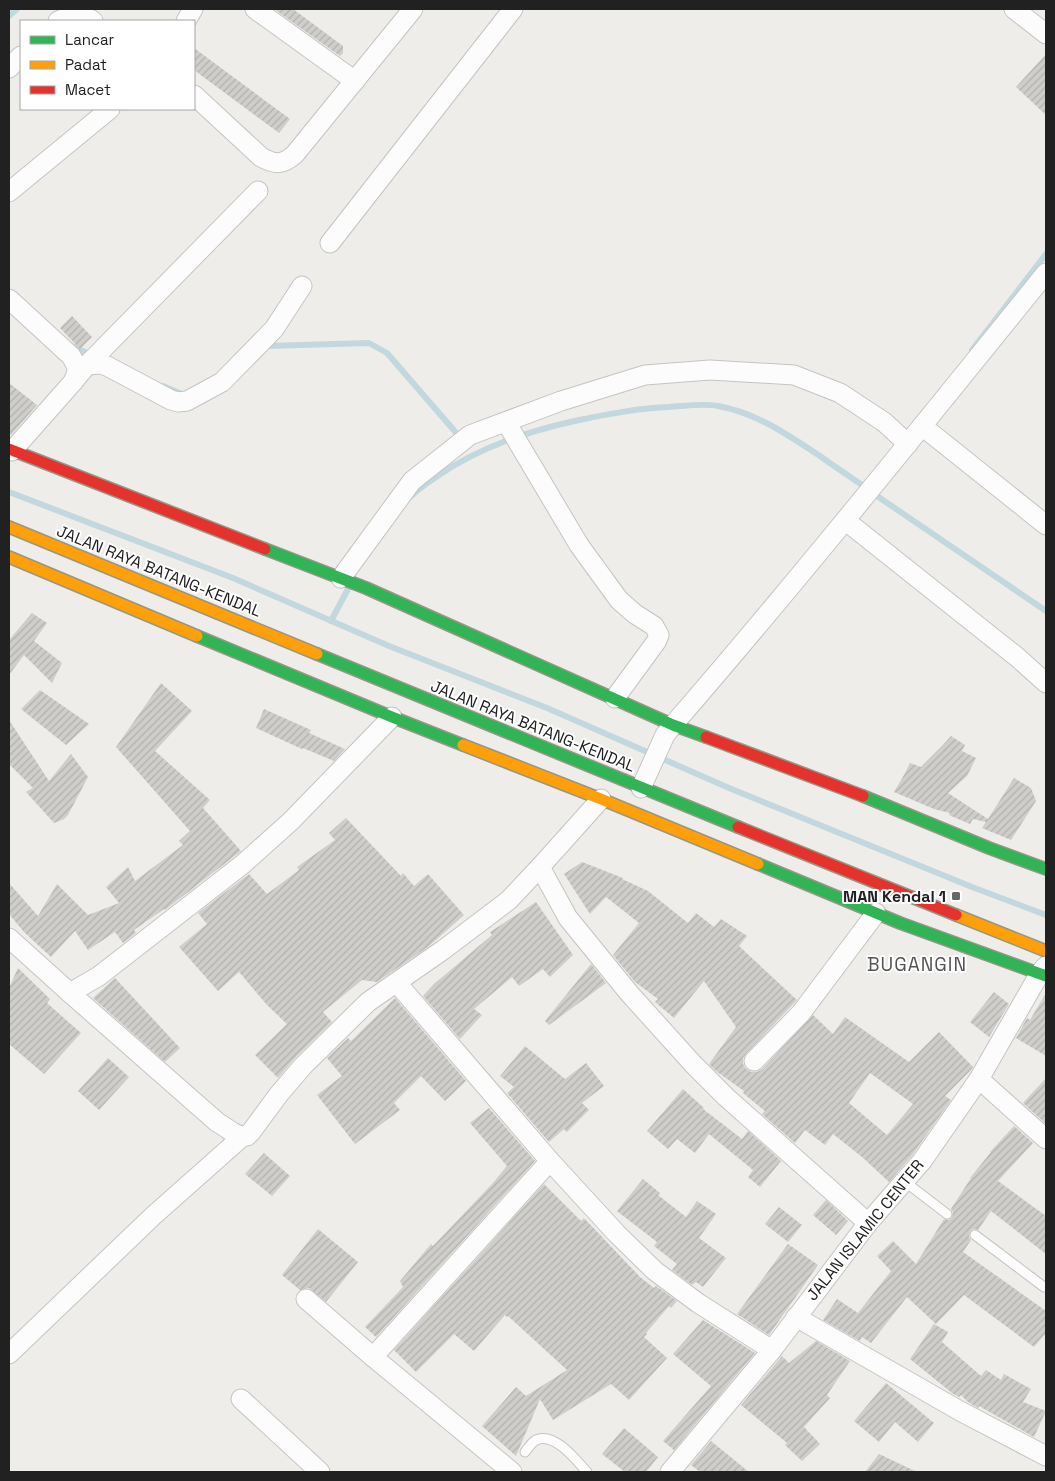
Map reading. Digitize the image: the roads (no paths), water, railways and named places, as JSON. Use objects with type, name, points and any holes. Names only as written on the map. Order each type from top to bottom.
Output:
[{"type":"main road","points":[[11,450],[366,588],[615,698],[669,730],[859,794],[989,848],[1046,868]]},
{"type":"main road","name":"JALAN RAYA BATANG-KENDAL","points":[[9,527],[641,788],[1046,951]]},
{"type":"main road","points":[[9,557],[392,716],[601,799],[900,923],[1044,971]]},
{"type":"street","points":[[187,20],[193,9]]},
{"type":"street","points":[[255,9],[355,81]]},
{"type":"street","points":[[195,96],[261,157],[269,162],[280,163],[288,160],[355,81],[412,9]]},
{"type":"street","points":[[330,243],[513,9]]},
{"type":"street","points":[[1014,9],[1046,34]]},
{"type":"street","points":[[60,20],[73,14],[92,20]]},
{"type":"street","points":[[9,68],[20,57]]},
{"type":"street","points":[[9,192],[109,110]]},
{"type":"street","points":[[11,450],[86,365],[258,191]]},
{"type":"street","points":[[641,788],[669,730],[846,521],[1046,273]]},
{"type":"street","points":[[86,365],[100,364],[107,366],[171,400],[178,402],[186,401],[222,382],[274,329],[302,286]]},
{"type":"street","points":[[9,299],[71,356],[78,366],[73,382]]},
{"type":"street","points":[[343,579],[412,481],[470,435],[509,426],[561,401],[645,376],[710,370],[794,375],[840,393],[884,422],[908,444]]},
{"type":"street","points":[[509,426],[579,545],[619,600],[635,614],[654,626],[659,636],[615,698]]},
{"type":"street","points":[[922,426],[1046,525]]},
{"type":"street","points":[[846,521],[1046,683]]},
{"type":"street","points":[[70,993],[99,976],[243,864],[291,821],[392,716]]},
{"type":"street","points":[[9,1354],[153,1216],[242,1137],[247,1136],[303,1066],[368,1002],[397,983],[508,900],[540,868],[601,799]]},
{"type":"street","points":[[540,868],[568,918],[629,993],[693,1064],[726,1097],[868,1223]]},
{"type":"street","points":[[754,1061],[801,1013],[876,913]]},
{"type":"street","points":[[9,938],[217,1122],[242,1137]]},
{"type":"street","name":"JALAN ISLAMIC CENTER","points":[[670,1472],[772,1350],[868,1223],[922,1161],[979,1079],[1044,971]]},
{"type":"street","points":[[397,983],[550,1161],[617,1234],[655,1271],[698,1303],[772,1350]]},
{"type":"street","points":[[979,1079],[1046,1139]]},
{"type":"street","points":[[373,1357],[550,1161]]},
{"type":"street","points":[[306,1299],[512,1472]]},
{"type":"street","points":[[796,1317],[960,1411],[1046,1456]]},
{"type":"street","points":[[242,1399],[320,1472]]},
{"type":"lane","points":[[904,1181],[947,1214]]},
{"type":"lane","points":[[975,1235],[1044,1287]]},
{"type":"lane","points":[[525,1452],[533,1442],[540,1438],[551,1440],[562,1446],[587,1472]]},
{"type":"waterway","points":[[9,16],[17,9]]},
{"type":"waterway","points":[[972,350],[1046,254]]},
{"type":"waterway","points":[[264,348],[267,346],[369,343],[387,353],[458,435]]},
{"type":"waterway","points":[[69,345],[92,355]]},
{"type":"waterway","points":[[163,386],[184,395]]},
{"type":"waterway","points":[[409,498],[455,465],[489,448],[524,435],[560,424],[613,414],[646,409],[700,405],[732,409],[759,419],[796,440],[866,488]]},
{"type":"waterway","points":[[9,492],[233,578],[389,646],[547,708],[729,788],[972,887],[1046,915]]},
{"type":"waterway","points":[[877,496],[1046,611]]},
{"type":"waterway","points":[[331,621],[349,587]]},
{"type":"place","name":"MAN Kendal 1","points":[[956,896]]},
{"type":"district","name":"BUGANGIN","points":[[917,964]]}]
